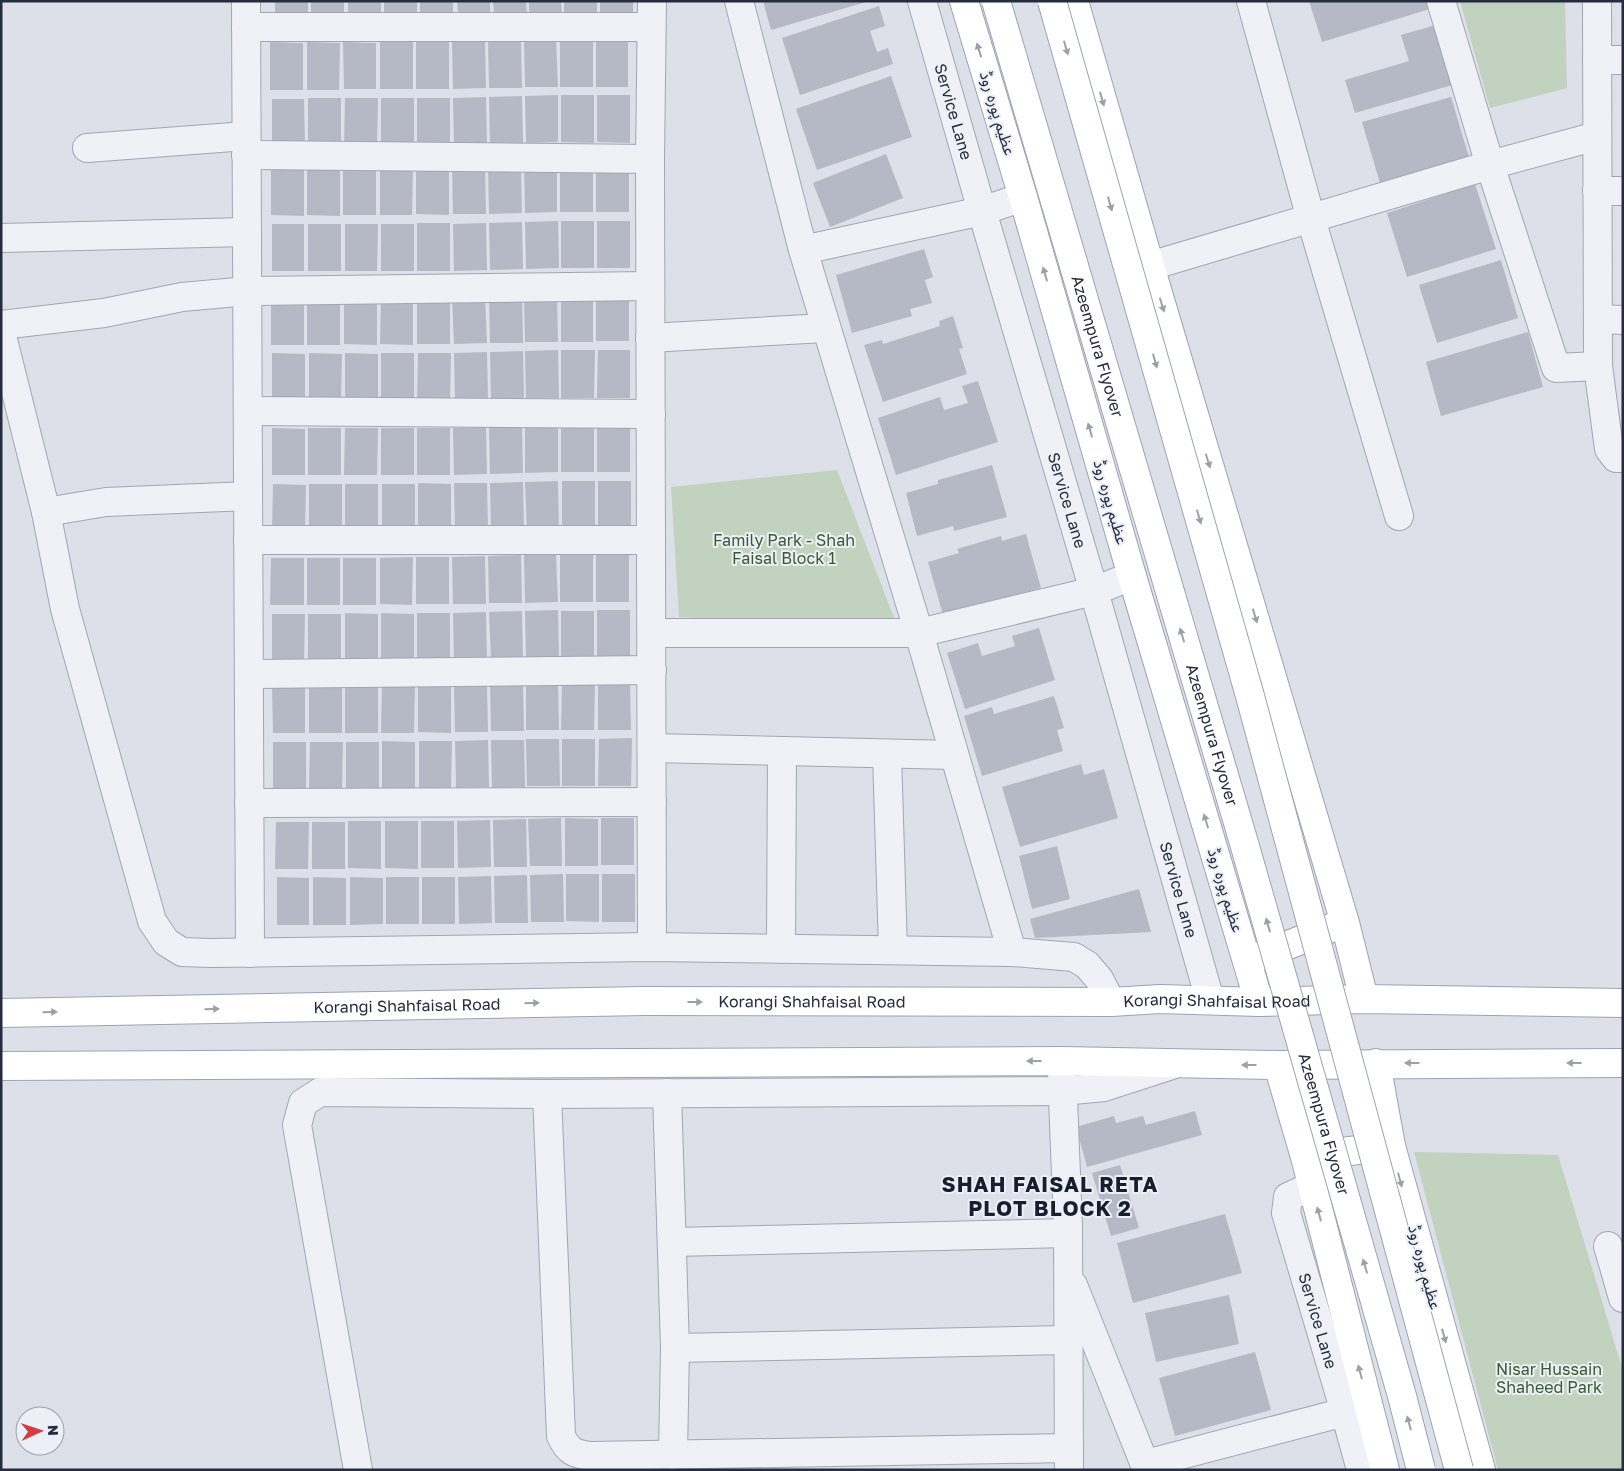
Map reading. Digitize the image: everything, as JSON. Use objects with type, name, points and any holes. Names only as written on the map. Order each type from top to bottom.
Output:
[{"type":"main road","name":"عظیم پورہ روڈ","points":[[964,1],[1259,1002]]},
{"type":"main road","name":"Azeempura Flyover","points":[[996,1],[1244,843],[1402,1396],[1421,1470]]},
{"type":"main road","points":[[1052,1],[1250,696],[1459,1470]]},
{"type":"main road","points":[[1074,1],[1150,266],[1345,923],[1364,999]]},
{"type":"main road","points":[[1247,961],[1345,923]]},
{"type":"main road","name":"Korangi Shahfaisal Road","points":[[1,1013],[644,1002],[1111,1002],[1160,999],[1259,1002],[1364,999],[1623,1003]]},
{"type":"main road","points":[[1,1066],[1062,1061],[1278,1065],[1623,1063]]},
{"type":"main road","name":"عظیم پورہ روڈ","points":[[1376,1064],[1391,1146],[1481,1470]]},
{"type":"main road","points":[[1278,1065],[1312,1186],[1357,1408],[1385,1470]]},
{"type":"main road","points":[[1305,1157],[1391,1146]]},
{"type":"street","points":[[739,1],[825,328],[919,632],[1012,952]]},
{"type":"street","name":"Service Lane","points":[[922,1],[1094,591],[1210,1000]]},
{"type":"street","points":[[1251,1],[1311,219],[1399,516]]},
{"type":"street","points":[[1440,1],[1490,165],[1556,368],[1598,366]]},
{"type":"street","points":[[1597,1],[1610,60],[1597,136],[1610,191],[1610,320],[1598,366],[1609,449],[1616,458],[1623,458]]},
{"type":"street","points":[[250,953],[246,14],[652,14],[650,159],[652,947]]},
{"type":"street","points":[[1150,266],[1490,165],[1597,136]]},
{"type":"street","points":[[87,148],[246,146],[650,159]]},
{"type":"street","points":[[803,250],[982,211],[1023,197]]},
{"type":"street","points":[[1,238],[247,232]]},
{"type":"street","points":[[1,326],[104,313],[182,298],[248,291],[650,286]]},
{"type":"street","points":[[650,338],[825,328]]},
{"type":"street","points":[[1,332],[46,512],[65,609],[152,921],[166,942],[182,952],[250,953],[652,947],[1012,952],[1074,957],[1087,965],[1099,979],[1111,1002]]},
{"type":"street","points":[[248,411],[651,414]]},
{"type":"street","points":[[46,512],[106,502],[248,496]]},
{"type":"street","points":[[248,540],[650,540]]},
{"type":"street","points":[[652,633],[919,632],[1094,591],[1132,576]]},
{"type":"street","points":[[249,674],[652,670]]},
{"type":"street","points":[[652,748],[954,755]]},
{"type":"street","points":[[781,948],[782,751]]},
{"type":"street","points":[[887,754],[893,950]]},
{"type":"street","points":[[250,803],[652,802]]},
{"type":"street","points":[[546,1094],[561,1436],[566,1447],[578,1454],[590,1456],[673,1455],[1069,1459],[1068,1233],[1062,1061]]},
{"type":"street","points":[[358,1470],[297,1125],[303,1103],[320,1092],[668,1094],[1063,1091],[1104,1087],[1174,1064]]},
{"type":"street","points":[[668,1094],[675,1348],[673,1455]]},
{"type":"street","points":[[672,1242],[1068,1233]]},
{"type":"street","points":[[1608,1246],[1623,1298]]},
{"type":"street","points":[[1068,1272],[1147,1467],[1357,1408],[1361,1470]]},
{"type":"street","points":[[675,1348],[1068,1340]]},
{"type":"green space","points":[[1460,1],[1565,1],[1567,88],[1490,108]]},
{"type":"green space","name":"Family Park - Shah Faisal Block 1","points":[[837,470],[898,628],[679,617],[671,487]]},
{"type":"green space","name":"Nisar Hussain Shaheed Park","points":[[1414,1152],[1558,1155],[1623,1371],[1623,1470],[1498,1470]]},
{"type":"building","points":[[275,1],[308,1],[308,16],[275,16]]},
{"type":"building","points":[[311,1],[344,1],[344,16],[311,16]]},
{"type":"building","points":[[348,1],[381,1],[381,16],[348,16]]},
{"type":"building","points":[[384,1],[417,1],[417,16],[384,16]]},
{"type":"building","points":[[420,1],[453,1],[453,16],[420,15]]},
{"type":"building","points":[[457,1],[490,1],[490,15],[458,15]]},
{"type":"building","points":[[493,1],[526,1],[527,14],[494,14]]},
{"type":"building","points":[[529,1],[561,1],[562,13],[529,14]]},
{"type":"building","points":[[564,1],[597,1],[597,13],[564,13]]},
{"type":"building","points":[[600,1],[633,1],[633,13],[600,13]]},
{"type":"building","points":[[763,1],[866,1],[866,2],[771,30]]},
{"type":"building","points":[[1309,1],[1431,1],[1433,8],[1322,42]]},
{"type":"building","points":[[879,6],[885,26],[870,31],[877,52],[888,48],[893,64],[800,95],[782,38]]},
{"type":"building","points":[[1439,24],[1456,84],[1355,113],[1345,80],[1409,61],[1401,35]]},
{"type":"building","points":[[556,39],[558,87],[525,87],[524,40]]},
{"type":"building","points":[[560,39],[593,39],[593,87],[560,87]]},
{"type":"building","points":[[596,39],[628,39],[628,87],[596,87]]},
{"type":"building","points":[[521,40],[522,88],[489,88],[488,41]]},
{"type":"building","points":[[416,41],[449,42],[449,89],[416,89]]},
{"type":"building","points":[[485,41],[486,88],[453,89],[452,42]]},
{"type":"building","points":[[270,42],[303,43],[303,90],[270,90]]},
{"type":"building","points":[[307,42],[340,43],[339,90],[307,90]]},
{"type":"building","points":[[343,42],[376,43],[376,89],[344,89]]},
{"type":"building","points":[[380,42],[413,42],[413,89],[380,89]]},
{"type":"building","points":[[891,76],[912,137],[817,170],[796,109]]},
{"type":"building","points":[[558,95],[558,142],[526,143],[525,96]]},
{"type":"building","points":[[561,95],[594,95],[594,143],[561,142]]},
{"type":"building","points":[[597,95],[630,95],[630,143],[597,142]]},
{"type":"building","points":[[522,96],[523,143],[490,144],[489,97]]},
{"type":"building","points":[[486,97],[487,144],[454,145],[453,98]]},
{"type":"building","points":[[1451,97],[1471,164],[1382,190],[1362,122]]},
{"type":"building","points":[[308,98],[341,98],[341,146],[308,146]]},
{"type":"building","points":[[345,98],[378,98],[377,146],[344,146]]},
{"type":"building","points":[[381,98],[414,98],[414,145],[381,146]]},
{"type":"building","points":[[417,98],[450,98],[450,145],[417,145]]},
{"type":"building","points":[[272,99],[304,99],[305,146],[272,146]]},
{"type":"building","points":[[886,154],[903,198],[830,227],[813,183]]},
{"type":"building","points":[[524,165],[557,165],[557,212],[525,213]]},
{"type":"building","points":[[560,165],[593,165],[593,212],[560,212]]},
{"type":"building","points":[[596,165],[629,165],[629,212],[596,212]]},
{"type":"building","points":[[485,166],[486,214],[453,214],[452,167]]},
{"type":"building","points":[[521,166],[522,213],[489,214],[488,167]]},
{"type":"building","points":[[416,167],[449,167],[449,215],[416,214]]},
{"type":"building","points":[[271,168],[304,168],[304,216],[271,215]]},
{"type":"building","points":[[307,168],[340,168],[340,216],[307,215]]},
{"type":"building","points":[[343,168],[376,168],[376,215],[343,215]]},
{"type":"building","points":[[380,168],[413,168],[412,215],[380,215]]},
{"type":"building","points":[[1475,184],[1496,249],[1407,277],[1387,213]]},
{"type":"building","points":[[558,221],[559,268],[526,269],[525,222]]},
{"type":"building","points":[[561,221],[594,221],[594,268],[561,268]]},
{"type":"building","points":[[597,221],[630,221],[630,268],[597,268]]},
{"type":"building","points":[[522,222],[523,269],[490,270],[489,223]]},
{"type":"building","points":[[417,223],[450,223],[450,271],[417,271]]},
{"type":"building","points":[[486,223],[487,270],[454,271],[453,224]]},
{"type":"building","points":[[272,224],[304,224],[304,271],[272,271]]},
{"type":"building","points":[[308,224],[341,224],[341,271],[308,271]]},
{"type":"building","points":[[345,224],[378,224],[377,271],[345,271]]},
{"type":"building","points":[[381,224],[414,224],[414,271],[381,271]]},
{"type":"building","points":[[924,249],[933,277],[925,280],[932,303],[910,309],[912,316],[852,333],[836,275]]},
{"type":"building","points":[[1501,260],[1518,318],[1437,343],[1419,285]]},
{"type":"building","points":[[561,294],[593,295],[593,342],[561,342]]},
{"type":"building","points":[[596,294],[629,294],[629,341],[596,341]]},
{"type":"building","points":[[522,295],[523,343],[490,343],[489,296]]},
{"type":"building","points":[[524,295],[557,295],[558,342],[525,342]]},
{"type":"building","points":[[485,296],[487,343],[454,344],[452,297]]},
{"type":"building","points":[[344,297],[377,297],[377,345],[344,344]]},
{"type":"building","points":[[381,297],[413,297],[413,345],[380,344]]},
{"type":"building","points":[[417,297],[450,297],[450,344],[417,344]]},
{"type":"building","points":[[271,298],[304,298],[304,345],[271,345]]},
{"type":"building","points":[[307,298],[340,298],[340,345],[307,345]]},
{"type":"building","points":[[953,316],[963,348],[959,349],[967,374],[883,402],[864,345],[882,340],[883,344],[940,326],[939,321]]},
{"type":"building","points":[[1528,332],[1543,387],[1441,416],[1426,362]]},
{"type":"building","points":[[558,350],[559,398],[526,398],[525,351]]},
{"type":"building","points":[[561,350],[595,350],[594,398],[561,398]]},
{"type":"building","points":[[598,350],[630,350],[630,398],[597,398]]},
{"type":"building","points":[[523,351],[524,399],[491,399],[490,352]]},
{"type":"building","points":[[487,352],[488,399],[455,400],[454,353]]},
{"type":"building","points":[[272,353],[305,354],[305,401],[272,401]]},
{"type":"building","points":[[309,353],[342,354],[341,401],[309,401]]},
{"type":"building","points":[[345,353],[378,354],[378,401],[345,401]]},
{"type":"building","points":[[381,353],[414,353],[414,400],[381,400]]},
{"type":"building","points":[[418,353],[451,353],[450,400],[417,400]]},
{"type":"building","points":[[978,381],[998,442],[896,475],[878,418],[940,397],[944,410],[968,403],[962,386]]},
{"type":"building","points":[[558,425],[558,472],[525,473],[525,426]]},
{"type":"building","points":[[561,425],[594,425],[594,472],[561,472]]},
{"type":"building","points":[[597,425],[630,425],[630,472],[597,472]]},
{"type":"building","points":[[522,426],[523,473],[490,474],[489,427]]},
{"type":"building","points":[[486,427],[487,474],[454,475],[453,428]]},
{"type":"building","points":[[272,428],[305,429],[305,475],[272,475]]},
{"type":"building","points":[[308,428],[341,428],[341,475],[308,475]]},
{"type":"building","points":[[345,428],[378,428],[377,475],[344,475]]},
{"type":"building","points":[[381,428],[414,428],[414,475],[381,475]]},
{"type":"building","points":[[417,428],[450,428],[450,475],[417,475]]},
{"type":"building","points":[[992,465],[1007,517],[954,531],[953,526],[917,536],[906,493],[938,484],[938,480]]},
{"type":"building","points":[[558,481],[559,528],[527,529],[525,482]]},
{"type":"building","points":[[562,481],[595,481],[595,528],[562,528]]},
{"type":"building","points":[[598,481],[631,481],[631,528],[598,528]]},
{"type":"building","points":[[523,482],[524,529],[491,530],[490,483]]},
{"type":"building","points":[[418,483],[451,484],[451,531],[418,531]]},
{"type":"building","points":[[454,483],[487,483],[488,530],[455,531]]},
{"type":"building","points":[[273,484],[306,485],[305,532],[272,532]]},
{"type":"building","points":[[309,484],[342,484],[342,531],[309,532]]},
{"type":"building","points":[[345,484],[378,484],[378,531],[345,531]]},
{"type":"building","points":[[382,484],[415,484],[415,531],[382,531]]},
{"type":"building","points":[[1026,534],[1041,588],[1005,598],[1006,602],[943,615],[928,562],[959,553],[957,549],[1001,536],[1002,541]]},
{"type":"building","points":[[560,554],[593,554],[593,602],[560,602]]},
{"type":"building","points":[[596,554],[629,555],[629,602],[596,602]]},
{"type":"building","points":[[521,555],[522,603],[489,603],[488,556]]},
{"type":"building","points":[[524,555],[556,555],[558,602],[525,603]]},
{"type":"building","points":[[485,556],[486,604],[453,604],[452,557]]},
{"type":"building","points":[[413,557],[412,605],[380,604],[380,558]]},
{"type":"building","points":[[416,557],[449,557],[449,604],[416,604]]},
{"type":"building","points":[[271,558],[304,558],[304,605],[270,605]]},
{"type":"building","points":[[307,558],[340,558],[340,605],[307,605]]},
{"type":"building","points":[[343,558],[376,558],[376,605],[343,605]]},
{"type":"building","points":[[558,610],[559,658],[526,658],[525,611]]},
{"type":"building","points":[[597,610],[630,610],[630,658],[597,658]]},
{"type":"building","points":[[522,611],[523,659],[491,659],[489,612]]},
{"type":"building","points":[[561,611],[594,611],[594,658],[561,658]]},
{"type":"building","points":[[486,612],[487,659],[454,660],[453,613]]},
{"type":"building","points":[[345,613],[378,614],[378,661],[345,661]]},
{"type":"building","points":[[381,613],[414,614],[414,661],[381,661]]},
{"type":"building","points":[[417,613],[450,613],[450,660],[417,660]]},
{"type":"building","points":[[272,614],[305,614],[304,661],[272,661]]},
{"type":"building","points":[[308,614],[341,614],[341,661],[308,661]]},
{"type":"building","points":[[1039,628],[1055,680],[965,709],[947,653],[978,643],[982,656],[1015,646],[1012,636]]},
{"type":"building","points":[[558,682],[559,730],[526,730],[526,683]]},
{"type":"building","points":[[595,682],[594,730],[561,730],[562,683]]},
{"type":"building","points":[[598,682],[630,683],[631,730],[598,730]]},
{"type":"building","points":[[523,683],[524,731],[491,731],[490,684]]},
{"type":"building","points":[[487,684],[488,732],[455,732],[454,685]]},
{"type":"building","points":[[418,685],[451,685],[451,733],[418,732]]},
{"type":"building","points":[[272,686],[305,686],[305,733],[273,733]]},
{"type":"building","points":[[309,686],[342,686],[342,733],[309,733]]},
{"type":"building","points":[[345,686],[378,686],[378,733],[345,733]]},
{"type":"building","points":[[382,686],[415,686],[414,733],[381,733]]},
{"type":"building","points":[[1054,696],[1064,728],[1057,730],[1063,751],[982,776],[964,716],[992,707],[994,714]]},
{"type":"building","points":[[632,738],[631,786],[598,786],[599,739]]},
{"type":"building","points":[[526,739],[559,739],[560,786],[527,786]]},
{"type":"building","points":[[562,739],[595,739],[595,786],[562,786]]},
{"type":"building","points":[[488,740],[489,787],[456,788],[455,741]]},
{"type":"building","points":[[491,740],[524,740],[525,787],[492,788]]},
{"type":"building","points":[[382,741],[415,742],[415,789],[382,789]]},
{"type":"building","points":[[419,741],[452,741],[451,788],[419,788]]},
{"type":"building","points":[[273,742],[306,742],[306,789],[273,789]]},
{"type":"building","points":[[310,742],[343,742],[342,789],[309,789]]},
{"type":"building","points":[[346,742],[379,742],[379,789],[346,789]]},
{"type":"building","points":[[1081,764],[1084,775],[1104,769],[1118,818],[1020,847],[1002,787]]},
{"type":"building","points":[[561,818],[562,866],[530,866],[528,819]]},
{"type":"building","points":[[565,818],[598,819],[598,866],[565,866]]},
{"type":"building","points":[[601,818],[634,818],[634,865],[601,865]]},
{"type":"building","points":[[526,819],[527,867],[494,867],[493,820]]},
{"type":"building","points":[[490,820],[491,867],[458,868],[457,821]]},
{"type":"building","points":[[348,821],[381,821],[381,869],[348,868]]},
{"type":"building","points":[[385,821],[418,821],[418,869],[385,868]]},
{"type":"building","points":[[421,821],[454,821],[454,868],[421,868]]},
{"type":"building","points":[[276,822],[309,822],[308,869],[275,869]]},
{"type":"building","points":[[312,822],[345,822],[345,869],[312,869]]},
{"type":"building","points":[[1057,846],[1070,899],[1032,909],[1019,856]]},
{"type":"building","points":[[563,874],[564,922],[531,922],[530,875]]},
{"type":"building","points":[[566,874],[599,874],[599,922],[566,921]]},
{"type":"building","points":[[602,874],[635,874],[635,922],[602,922]]},
{"type":"building","points":[[527,875],[528,923],[495,923],[494,876]]},
{"type":"building","points":[[491,876],[492,923],[459,924],[458,877]]},
{"type":"building","points":[[277,877],[309,878],[309,925],[277,925]]},
{"type":"building","points":[[313,877],[346,878],[346,925],[313,925]]},
{"type":"building","points":[[350,877],[383,878],[383,924],[350,925]]},
{"type":"building","points":[[386,877],[419,877],[419,924],[386,924]]},
{"type":"building","points":[[422,877],[455,877],[455,924],[422,924]]},
{"type":"building","points":[[1139,889],[1151,932],[1035,938],[1030,919]]},
{"type":"building","points":[[1195,1111],[1202,1135],[1087,1167],[1076,1127],[1114,1116],[1116,1123],[1143,1116],[1146,1125]]},
{"type":"building","points":[[1120,1165],[1139,1228],[1111,1236],[1092,1173]]},
{"type":"building","points":[[1225,1214],[1242,1273],[1133,1303],[1117,1243]]},
{"type":"building","points":[[1229,1295],[1239,1344],[1156,1362],[1145,1313]]},
{"type":"building","points":[[1255,1352],[1271,1410],[1175,1436],[1159,1378]]},
{"type":"district","name":"SHAH FAISAL RETA PLOT BLOCK 2","points":[[1050,1196]]}]
